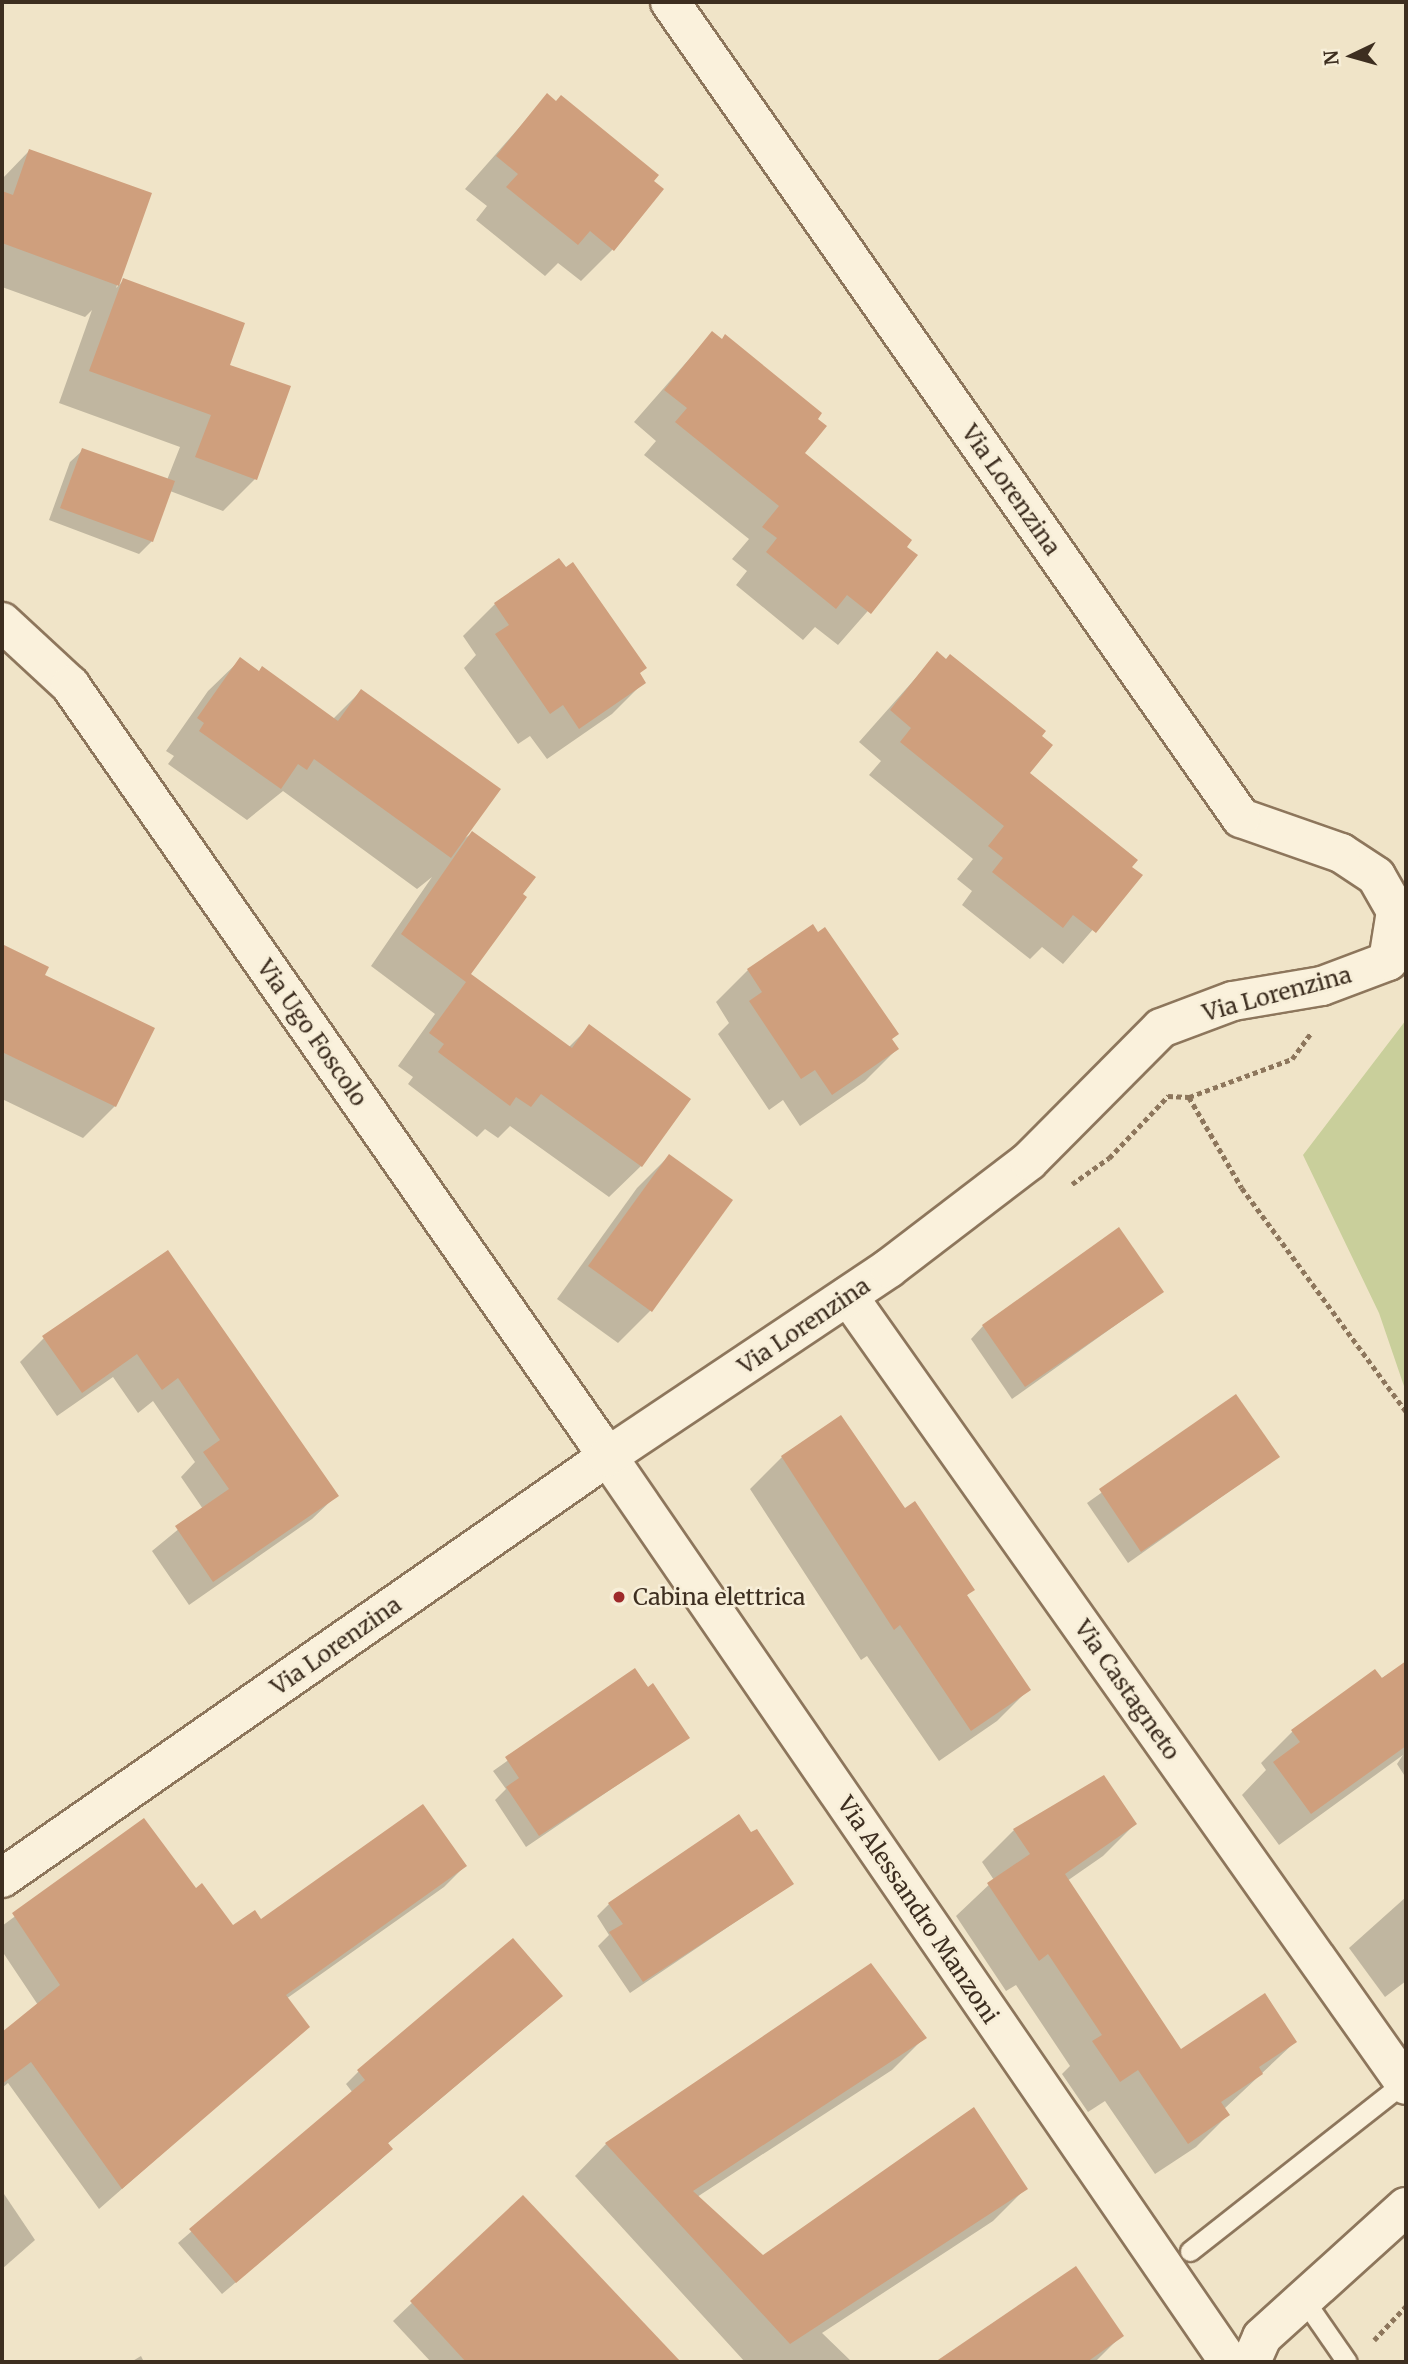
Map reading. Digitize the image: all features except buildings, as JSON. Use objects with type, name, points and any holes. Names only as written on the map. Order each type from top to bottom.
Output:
[{"type":"street","name":"Via Lorenzina","points":[[2,1878],[607,1457],[848,1296],[1029,1161],[1161,1028],[1233,1001],[1322,986],[1388,961],[1396,911],[1376,876],[1341,853],[1241,818],[670,2]]},
{"type":"street","name":"Via Ugo Foscolo","points":[[2,622],[70,685],[607,1457]]},
{"type":"street","name":"Via Castagneto","points":[[848,1296],[1406,2083]]},
{"type":"street","name":"Via Alessandro Manzoni","points":[[607,1457],[1229,2362]]},
{"type":"street","points":[[1251,2362],[1262,2337],[1406,2207]]},
{"type":"lane","points":[[1190,2251],[1406,2083]]},
{"type":"lane","points":[[1304,2300],[1347,2362]]},
{"type":"path","points":[[1061,1191],[1109,1158],[1168,1096],[1189,1097],[1292,1059],[1318,1024]]},
{"type":"path","points":[[1189,1097],[1242,1188],[1406,1411]]},
{"type":"path","points":[[1370,2345],[1406,2306]]},
{"type":"green space","points":[[1406,1020],[1406,1392],[1379,1313],[1303,1155]]},
{"type":"place","name":"Cabina elettrica","points":[[619,1597]]}]
